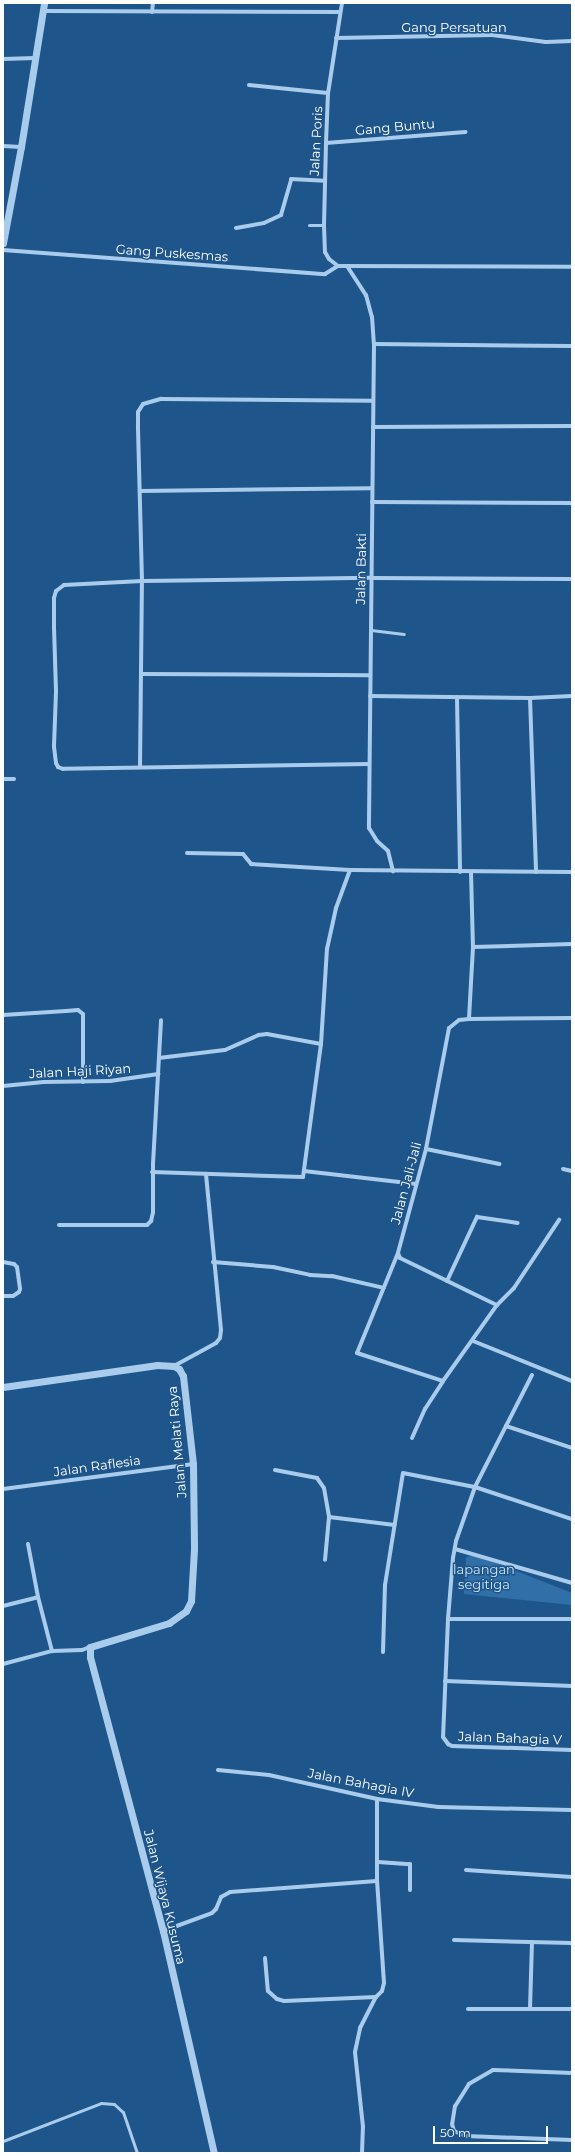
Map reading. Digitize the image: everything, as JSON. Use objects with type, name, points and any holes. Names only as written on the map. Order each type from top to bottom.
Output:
[{"type":"street","points":[[3,243],[21,147],[44,3]]},
{"type":"street","points":[[152,12],[153,3]]},
{"type":"street","name":"Jalan Poris","points":[[338,266],[329,259],[325,252],[324,181],[328,93],[342,3]]},
{"type":"street","points":[[42,11],[340,12]]},
{"type":"street","name":"Gang Persatuan","points":[[336,38],[492,34],[546,42],[572,41]]},
{"type":"street","points":[[3,59],[35,58]]},
{"type":"street","points":[[249,85],[328,93]]},
{"type":"street","name":"Gang Buntu","points":[[326,143],[466,132]]},
{"type":"street","points":[[3,146],[21,147]]},
{"type":"street","points":[[236,228],[264,223],[282,214],[291,179],[324,181]]},
{"type":"street","name":"Gang Puskesmas","points":[[3,250],[325,274],[338,266]]},
{"type":"street","points":[[338,266],[572,267]]},
{"type":"street","name":"Jalan Bakti","points":[[347,266],[366,295],[372,317],[374,344],[374,401],[369,764],[370,828],[377,841],[388,851],[393,871]]},
{"type":"street","points":[[374,344],[572,346]]},
{"type":"street","points":[[140,767],[142,581],[138,412],[143,404],[161,399],[374,401]]},
{"type":"street","points":[[373,427],[572,426]]},
{"type":"street","points":[[140,491],[372,488]]},
{"type":"street","points":[[372,502],[572,503]]},
{"type":"street","points":[[369,764],[63,769],[58,767],[56,763],[54,628],[54,598],[56,591],[64,585],[142,581],[371,578],[572,579]]},
{"type":"street","points":[[141,674],[370,675]]},
{"type":"street","points":[[370,696],[457,698],[530,698],[572,696]]},
{"type":"street","points":[[457,698],[460,872]]},
{"type":"street","points":[[530,698],[536,872]]},
{"type":"street","points":[[3,779],[14,779]]},
{"type":"street","points":[[187,853],[243,854],[251,864],[350,870],[572,872]]},
{"type":"street","points":[[152,1172],[303,1177],[321,1044],[328,949],[336,908],[350,870]]},
{"type":"street","points":[[471,872],[473,947],[469,1019],[572,1018]]},
{"type":"street","points":[[473,947],[572,944]]},
{"type":"street","points":[[3,1015],[72,1010],[78,1010],[83,1014],[83,1082]]},
{"type":"street","name":"Jalan Jali-Jali","points":[[444,1381],[357,1353],[398,1253],[426,1148],[450,1028],[459,1020],[469,1019]]},
{"type":"street","points":[[59,1225],[147,1225],[151,1222],[153,1212],[152,1172],[161,1020]]},
{"type":"street","points":[[159,1058],[225,1050],[259,1035],[267,1034],[321,1044]]},
{"type":"street","name":"Jalan Haji Riyan","points":[[3,1086],[44,1082],[110,1081],[158,1074]]},
{"type":"street","points":[[426,1148],[499,1164]]},
{"type":"street","points":[[563,1169],[572,1171]]},
{"type":"street","points":[[304,1171],[416,1184]]},
{"type":"street","points":[[3,1387],[157,1365],[174,1366],[216,1343],[220,1338],[221,1330],[213,1262],[206,1174]]},
{"type":"street","points":[[447,1281],[477,1217],[518,1223]]},
{"type":"street","points":[[412,1438],[425,1409],[497,1305],[514,1288],[559,1220]]},
{"type":"street","points":[[398,1253],[400,1258],[497,1305]]},
{"type":"street","points":[[3,1262],[14,1264],[17,1267],[20,1289],[19,1292],[13,1296],[3,1296]]},
{"type":"street","points":[[213,1262],[245,1263],[273,1267],[310,1275],[332,1276],[384,1288]]},
{"type":"street","points":[[473,1341],[572,1381]]},
{"type":"street","name":"Jalan Melati Raya","points":[[90,1648],[169,1623],[186,1611],[191,1601],[194,1549],[193,1464],[183,1376],[179,1369],[174,1366]]},
{"type":"street","points":[[532,1375],[475,1486],[454,1549],[448,1619],[445,1681],[572,1686]]},
{"type":"street","points":[[506,1426],[572,1448]]},
{"type":"street","name":"Jalan Raflesia","points":[[3,1489],[193,1464]]},
{"type":"street","points":[[275,1470],[317,1478],[324,1488],[329,1517],[325,1560]]},
{"type":"street","points":[[383,1652],[385,1585],[403,1473],[475,1486],[572,1519]]},
{"type":"street","points":[[329,1517],[395,1525]]},
{"type":"street","points":[[28,1544],[38,1597],[52,1651]]},
{"type":"street","points":[[454,1549],[572,1583]]},
{"type":"street","points":[[3,1606],[38,1597]]},
{"type":"street","points":[[448,1619],[572,1619]]},
{"type":"street","points":[[3,1664],[52,1651],[82,1650],[90,1648]]},
{"type":"street","name":"Jalan Wijaya Kusuma","points":[[90,1648],[90,1657],[163,1931],[214,2153]]},
{"type":"street","name":"Jalan Bahagia V","points":[[445,1681],[443,1737],[448,1744],[458,1747],[572,1750]]},
{"type":"street","name":"Jalan Bahagia IV","points":[[218,1770],[270,1775],[377,1799],[438,1807],[572,1810]]},
{"type":"street","points":[[362,2153],[363,2127],[355,2052],[360,2028],[376,1997],[382,1991],[384,1983],[377,1881],[377,1799]]},
{"type":"street","points":[[378,1862],[410,1864],[410,1890]]},
{"type":"street","points":[[466,1870],[572,1877]]},
{"type":"street","points":[[163,1931],[212,1913],[216,1909],[221,1897],[230,1892],[377,1881]]},
{"type":"street","points":[[454,1940],[572,1943]]},
{"type":"street","points":[[530,2009],[532,1942]]},
{"type":"street","points":[[265,1958],[268,1991],[276,1999],[284,2002],[376,1997]]},
{"type":"street","points":[[468,2009],[572,2009]]},
{"type":"street","points":[[572,2073],[493,2070],[469,2084],[455,2106],[452,2124],[454,2131],[459,2134],[474,2137],[572,2140]]},
{"type":"lane","points":[[308,225],[324,225]]},
{"type":"lane","points":[[371,630],[404,634]]},
{"type":"lane","points":[[3,2141],[101,2103],[114,2104],[123,2112],[138,2153]]},
{"type":"green space","name":"lapangan segitiga","points":[[476,1555],[572,1593],[572,1605],[464,1594],[466,1557]]}]
